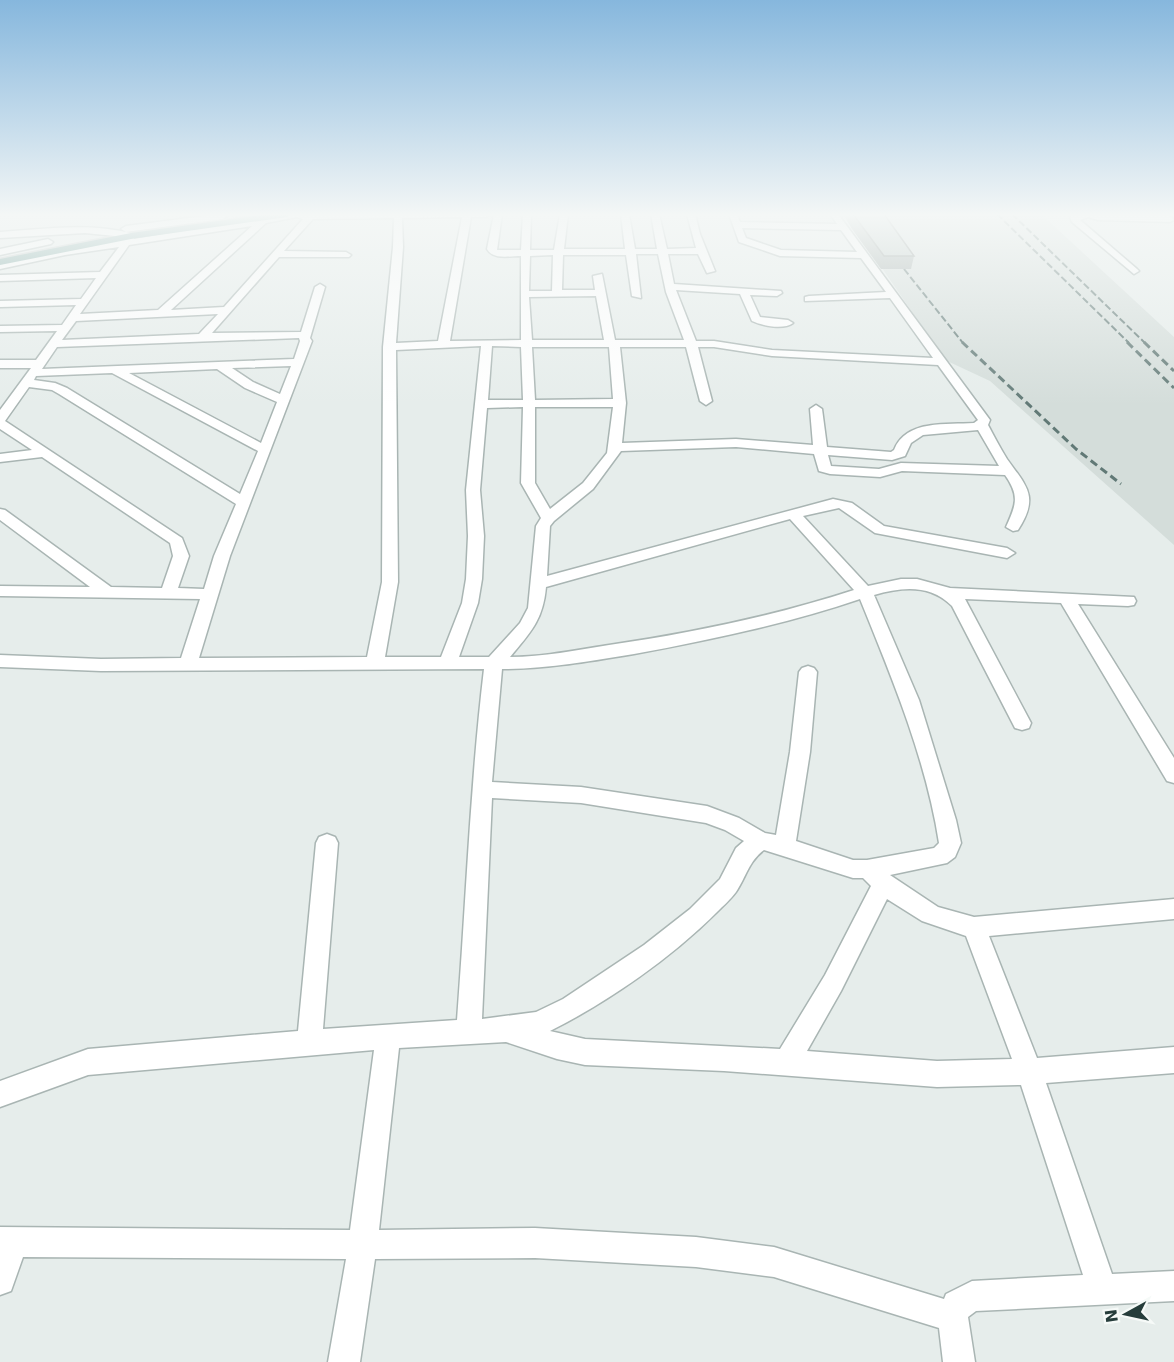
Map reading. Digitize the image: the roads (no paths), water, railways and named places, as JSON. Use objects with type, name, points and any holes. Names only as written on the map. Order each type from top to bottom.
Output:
[{"type":"street","points":[[0,278],[18,278]]},
{"type":"street","points":[[101,278],[0,421],[177,541],[181,556],[168,593]]},
{"type":"street","points":[[160,314],[198,278]]},
{"type":"street","points":[[201,337],[256,278]]},
{"type":"street","points":[[375,663],[390,582],[389,347],[395,278]]},
{"type":"street","points":[[443,345],[455,278]]},
{"type":"street","points":[[524,278],[529,403],[528,483],[548,518]]},
{"type":"street","points":[[557,278],[557,293]]},
{"type":"street","points":[[469,1031],[482,789],[494,663],[527,626],[536,608],[540,583],[543,526],[548,518],[588,486],[609,462],[615,447],[620,403],[612,344],[598,278]]},
{"type":"street","points":[[634,278],[637,296]]},
{"type":"street","points":[[668,278],[691,343],[706,401]]},
{"type":"street","points":[[879,278],[984,420],[982,425],[999,457],[1019,483],[1024,501],[1013,527]]},
{"type":"street","points":[[189,662],[222,556],[298,362],[320,287]]},
{"type":"street","points":[[670,287],[777,293]]},
{"type":"street","points":[[743,290],[756,319],[764,322],[789,323]]},
{"type":"street","points":[[524,294],[600,293]]},
{"type":"street","points":[[809,299],[893,295]]},
{"type":"street","points":[[0,304],[83,302]]},
{"type":"street","points":[[16,329],[42,303]]},
{"type":"street","points":[[0,330],[160,314],[228,310]]},
{"type":"street","points":[[54,344],[201,337],[303,335],[305,337]]},
{"type":"street","points":[[389,347],[691,343],[722,344],[741,349],[772,352],[941,362]]},
{"type":"street","points":[[448,663],[470,603],[474,579],[476,536],[473,490],[487,344]]},
{"type":"street","points":[[33,373],[298,362]]},
{"type":"street","points":[[0,364],[33,373],[244,503]]},
{"type":"street","points":[[219,365],[249,386],[283,400]]},
{"type":"street","points":[[114,370],[265,450]]},
{"type":"street","points":[[480,404],[620,403]]},
{"type":"street","points":[[816,409],[822,463],[824,468],[830,470],[880,473],[900,467],[1010,471]]},
{"type":"street","points":[[615,447],[723,443],[897,456],[905,440],[914,434],[934,429],[982,425]]},
{"type":"street","points":[[0,458],[45,453]]},
{"type":"street","points":[[540,583],[841,502],[849,505],[880,530],[1007,553]]},
{"type":"street","points":[[0,513],[106,592]]},
{"type":"street","points":[[793,514],[865,592],[910,700],[946,820],[950,843],[947,851],[939,856],[875,876]]},
{"type":"street","points":[[0,661],[101,665],[189,662],[494,663],[564,658],[743,626],[901,584],[919,584],[951,593],[1128,601]]},
{"type":"street","points":[[0,591],[210,594]]},
{"type":"street","points":[[951,593],[1022,723]]},
{"type":"street","points":[[1067,600],[1174,775]]},
{"type":"street","points":[[785,847],[800,752],[808,672]]},
{"type":"street","points":[[482,789],[581,795],[707,815],[732,824],[761,841],[875,876],[927,914],[954,925],[974,927],[1174,909]]},
{"type":"street","points":[[0,1094],[88,1062],[309,1042],[504,1030],[538,1024],[572,1007],[651,953],[698,916],[728,886],[744,855],[761,841]]},
{"type":"street","points":[[309,1042],[327,843]]},
{"type":"street","points":[[786,1063],[833,983],[875,876]]},
{"type":"street","points":[[974,927],[1029,1071],[1102,1289]]},
{"type":"street","points":[[504,1030],[585,1052],[937,1074],[1029,1071],[1174,1060]]},
{"type":"street","points":[[344,1362],[363,1245],[388,1036]]},
{"type":"street","points":[[0,1280],[7,1242],[363,1245],[535,1243],[696,1252],[774,1262],[953,1317]]},
{"type":"street","points":[[959,1362],[953,1317],[957,1305],[972,1296],[1174,1286]]},
{"type":"railway","points":[[911,278],[963,343]]},
{"type":"railway","points":[[1062,278],[1129,343]]},
{"type":"railway","points":[[1078,278],[1145,343]]},
{"type":"railway","points":[[1127,342],[1174,388]]},
{"type":"railway","points":[[1144,342],[1174,371]]},
{"type":"railway","points":[[963,343],[1076,449],[1121,484]]}]
